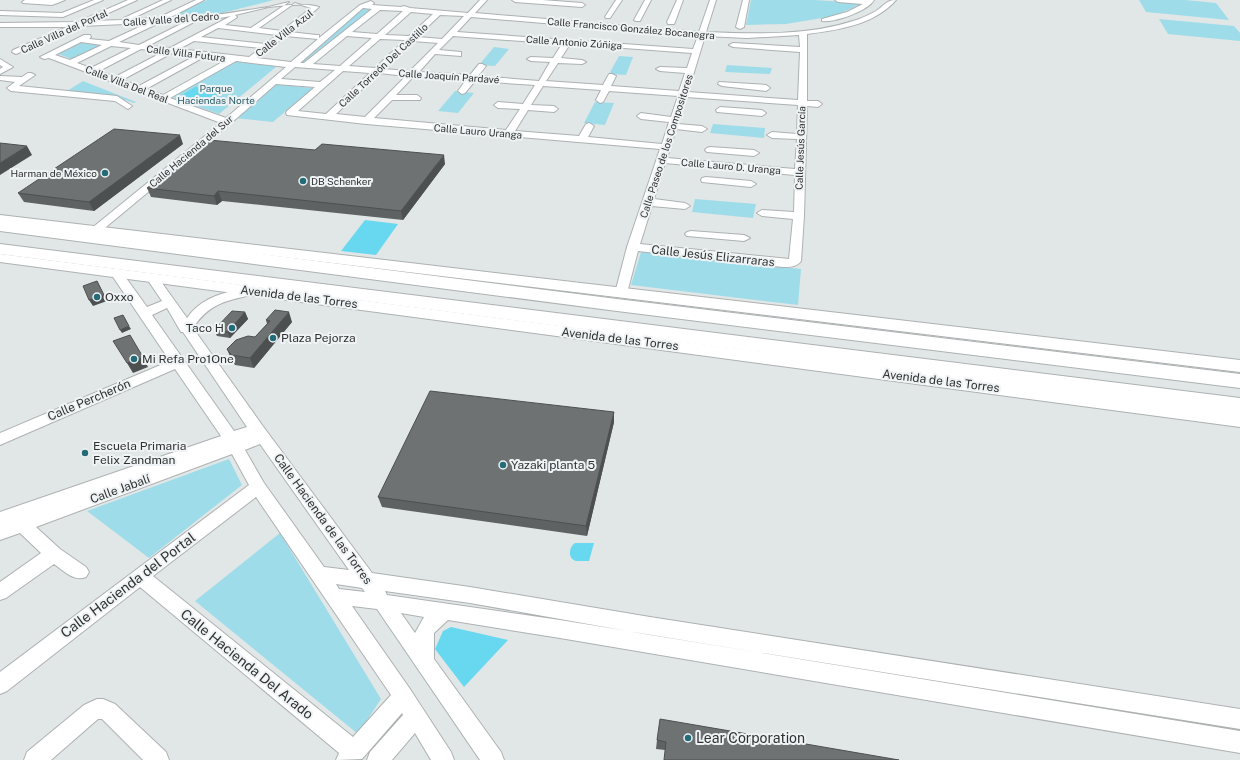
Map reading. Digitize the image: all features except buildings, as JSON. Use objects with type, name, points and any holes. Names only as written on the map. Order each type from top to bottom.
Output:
[{"type":"highway","points":[[2,224],[54,226]]},
{"type":"highway","points":[[2,224],[439,283],[619,299],[826,331],[861,334],[1240,381]]},
{"type":"highway","name":"Avenida de las Torres","points":[[0,249],[1240,406]]},
{"type":"highway","points":[[247,249],[302,265]]},
{"type":"highway","points":[[390,298],[406,288],[410,279]]},
{"type":"highway","points":[[423,303],[422,296],[425,290],[439,283]]},
{"type":"highway","points":[[488,288],[568,287]]},
{"type":"highway","points":[[256,292],[329,290]]},
{"type":"highway","points":[[530,316],[603,318],[613,313],[619,299]]},
{"type":"highway","points":[[741,307],[826,331]]},
{"type":"highway","points":[[572,333],[596,332],[627,334],[642,330]]},
{"type":"highway","points":[[854,358],[865,352],[867,342],[861,334]]},
{"type":"highway","points":[[922,366],[918,357],[918,352],[927,343]]},
{"type":"highway","points":[[1110,351],[1196,376]]},
{"type":"highway","points":[[990,374],[1076,398]]},
{"type":"main road","points":[[54,226],[568,287],[619,299],[741,307],[1240,366]]},
{"type":"main road","name":"Avenida de las Torres","points":[[0,258],[1240,420]]},
{"type":"street","points":[[0,13],[27,1],[55,3],[62,0]]},
{"type":"street","points":[[0,13],[63,15],[100,0]]},
{"type":"street","name":"Calle Villa del Portal","points":[[16,52],[134,0]]},
{"type":"street","points":[[80,40],[168,0]]},
{"type":"street","points":[[70,63],[201,0]]},
{"type":"street","name":"Calle Valle del Cedro","points":[[247,10],[277,0]]},
{"type":"street","points":[[252,30],[291,0]]},
{"type":"street","name":"Calle Valle del Cedro","points":[[0,23],[53,24],[201,17],[247,10],[291,0]]},
{"type":"street","name":"Calle Villa Azul","points":[[249,61],[316,8],[291,0]]},
{"type":"street","points":[[600,17],[612,18],[619,0]]},
{"type":"street","points":[[631,19],[642,20],[648,0]]},
{"type":"street","points":[[671,22],[680,0]]},
{"type":"street","name":"Calle Paseo de los Compositores","points":[[619,299],[633,247],[673,123],[684,94],[690,71],[703,37],[713,0]]},
{"type":"street","points":[[746,0],[737,27],[748,27]]},
{"type":"street","points":[[838,0],[870,1]]},
{"type":"street","name":"Calle Francisco González Bocanegra","points":[[378,2],[410,6],[439,12],[478,7],[703,37],[803,34],[838,27],[870,17],[887,7],[893,0]]},
{"type":"street","points":[[818,22],[852,12],[870,1]]},
{"type":"street","name":"Calle Hacienda del Sur","points":[[93,230],[362,2]]},
{"type":"street","name":"Calle Hacienda del Sur","points":[[223,121],[273,81],[316,37],[362,2],[378,2]]},
{"type":"street","points":[[305,66],[346,34],[378,2],[410,6]]},
{"type":"street","points":[[513,2],[583,5]]},
{"type":"street","points":[[273,81],[321,85],[410,6]]},
{"type":"street","points":[[366,121],[478,7]]},
{"type":"street","points":[[116,80],[247,10]]},
{"type":"street","name":"Calle Torreón Del Castillo","points":[[328,117],[439,12]]},
{"type":"street","points":[[92,71],[201,17]]},
{"type":"street","points":[[218,26],[316,37]]},
{"type":"street","points":[[346,34],[444,41]]},
{"type":"street","name":"Calle Antonio Zúñiga","points":[[452,34],[568,41],[703,37]]},
{"type":"street","name":"Calle Jesús García","points":[[794,263],[796,259],[800,172],[804,50],[803,34]]},
{"type":"street","points":[[194,38],[268,46]]},
{"type":"street","name":"Calle Villa Futura","points":[[80,40],[288,65]]},
{"type":"street","name":"Calle Villa Del Real","points":[[80,40],[45,56],[92,71],[223,121]]},
{"type":"street","points":[[509,133],[568,41]]},
{"type":"street","points":[[721,44],[804,50]]},
{"type":"street","points":[[752,46],[752,55]]},
{"type":"street","points":[[451,61],[464,47]]},
{"type":"street","points":[[536,51],[528,63],[556,61],[580,66],[586,55]]},
{"type":"street","points":[[433,52],[458,54]]},
{"type":"street","points":[[139,89],[202,55]]},
{"type":"street","points":[[163,98],[233,59]]},
{"type":"street","points":[[663,60],[658,72],[690,71]]},
{"type":"street","points":[[0,61],[9,67],[0,72]]},
{"type":"street","name":"Calle Joaquín Pardavé","points":[[288,65],[818,104]]},
{"type":"street","points":[[462,91],[482,66]]},
{"type":"street","points":[[31,75],[12,87],[12,89],[117,99],[128,106]]},
{"type":"street","points":[[600,100],[612,76]]},
{"type":"street","points":[[0,78],[24,80]]},
{"type":"street","points":[[722,84],[766,88]]},
{"type":"street","points":[[44,91],[56,85]]},
{"type":"street","name":"Calle Lauro Uranga","points":[[321,85],[290,113],[666,147]]},
{"type":"street","points":[[741,111],[746,86]]},
{"type":"street","points":[[408,107],[424,89]]},
{"type":"street","points":[[491,113],[505,95]]},
{"type":"street","points":[[390,97],[417,98]]},
{"type":"street","points":[[498,105],[526,108],[551,113],[559,100]]},
{"type":"street","points":[[638,125],[645,106]]},
{"type":"street","points":[[720,110],[762,113]]},
{"type":"street","points":[[641,116],[702,129]]},
{"type":"street","points":[[582,140],[589,126]]},
{"type":"street","points":[[772,135],[801,137]]},
{"type":"street","points":[[710,150],[754,153]]},
{"type":"street","points":[[730,182],[734,152]]},
{"type":"street","name":"Calle Lauro D. Uranga","points":[[661,160],[733,165],[800,172]]},
{"type":"street","points":[[706,180],[750,184]]},
{"type":"street","points":[[648,202],[685,206]]},
{"type":"street","points":[[762,213],[798,216]]},
{"type":"street","points":[[691,234],[744,238]]},
{"type":"street","points":[[714,255],[720,236]]},
{"type":"street","name":"Calle Jesús Elizarraras","points":[[633,247],[794,263]]},
{"type":"street","points":[[117,274],[179,362],[233,443],[258,487],[320,574],[403,696],[443,760]]},
{"type":"street","name":"Calle Hacienda de las Torres","points":[[153,279],[186,329],[368,582],[493,760]]},
{"type":"street","points":[[186,329],[194,316],[208,303],[228,296],[256,292]]},
{"type":"street","points":[[144,313],[169,303]]},
{"type":"street","name":"Calle Percherón","points":[[0,438],[179,362]]},
{"type":"street","name":"Calle Jabalí","points":[[0,532],[11,519],[260,433]]},
{"type":"street","name":"Calle Hacienda del Portal","points":[[0,684],[258,487]]},
{"type":"street","points":[[11,519],[54,554],[80,572]]},
{"type":"street","points":[[0,592],[54,554]]},
{"type":"street","points":[[320,574],[368,582],[470,595],[562,620],[1240,742]]},
{"type":"street","name":"Calle Hacienda Del Arado","points":[[140,576],[351,756]]},
{"type":"street","points":[[334,596],[446,612],[650,626],[1240,719]]},
{"type":"street","points":[[424,662],[422,642],[424,631],[429,622],[446,612]]},
{"type":"street","points":[[351,756],[403,696]]},
{"type":"street","points":[[35,760],[91,712],[103,709],[108,711],[158,760]]},
{"type":"street","points":[[378,760],[415,717]]},
{"type":"green space","points":[[207,0],[274,0],[222,13],[175,15]]},
{"type":"green space","points":[[751,0],[814,0],[863,3],[834,16],[786,24],[746,25]]},
{"type":"green space","points":[[1139,0],[1185,0],[1216,3],[1229,20],[1146,12]]},
{"type":"green space","points":[[362,7],[375,9],[305,64],[299,63]]},
{"type":"green space","points":[[1159,19],[1234,26],[1240,33],[1240,41],[1168,34]]},
{"type":"green space","points":[[81,43],[102,45],[72,59],[58,54]]},
{"type":"green space","points":[[494,47],[509,49],[495,66],[479,65]]},
{"type":"green space","points":[[619,56],[633,57],[626,75],[609,74]]},
{"type":"green space","name":"Parque Haciendas Norte","points":[[233,61],[274,65],[276,67],[219,114],[174,98],[174,96]]},
{"type":"green space","points":[[727,65],[772,68],[770,74],[725,72]]},
{"type":"green space","points":[[83,81],[136,102],[134,103],[116,97],[67,91]]},
{"type":"green space","points":[[274,84],[313,88],[273,122],[235,118]]},
{"type":"green space","points":[[455,91],[474,93],[458,113],[438,111]]},
{"type":"green space","points":[[595,102],[614,103],[605,125],[584,123]]},
{"type":"green space","points":[[713,124],[765,128],[764,138],[710,133]]},
{"type":"green space","points":[[695,199],[756,204],[753,218],[692,212]]},
{"type":"green space","points":[[641,252],[801,269],[798,305],[631,285]]},
{"type":"green space","points":[[229,459],[242,485],[149,558],[87,511]]},
{"type":"green space","points":[[280,533],[381,699],[358,734],[195,601]]},
{"type":"shaded area","points":[[195,87],[222,89],[224,91],[197,103],[181,98],[182,95]]},
{"type":"shaded area","points":[[365,220],[398,224],[376,255],[341,251]]},
{"type":"shaded area","points":[[575,543],[594,543],[589,561],[573,560],[570,555],[570,550]]},
{"type":"shaded area","points":[[451,627],[508,640],[464,687],[435,649],[443,631]]},
{"type":"place","name":"Harman de México","points":[[105,173]]},
{"type":"place","name":"DB Schenker","points":[[303,181]]},
{"type":"place","name":"Oxxo","points":[[97,297]]},
{"type":"place","name":"Taco H","points":[[232,328]]},
{"type":"place","name":"Plaza Pejorza","points":[[273,338]]},
{"type":"place","name":"Mi Refa Pro1One","points":[[134,359]]},
{"type":"place","name":"Escuela Primaria Felix Zandman","points":[[85,453]]},
{"type":"place","name":"Yazaki planta 5","points":[[503,465]]},
{"type":"place","name":"Lear Corporation","points":[[688,738]]}]
